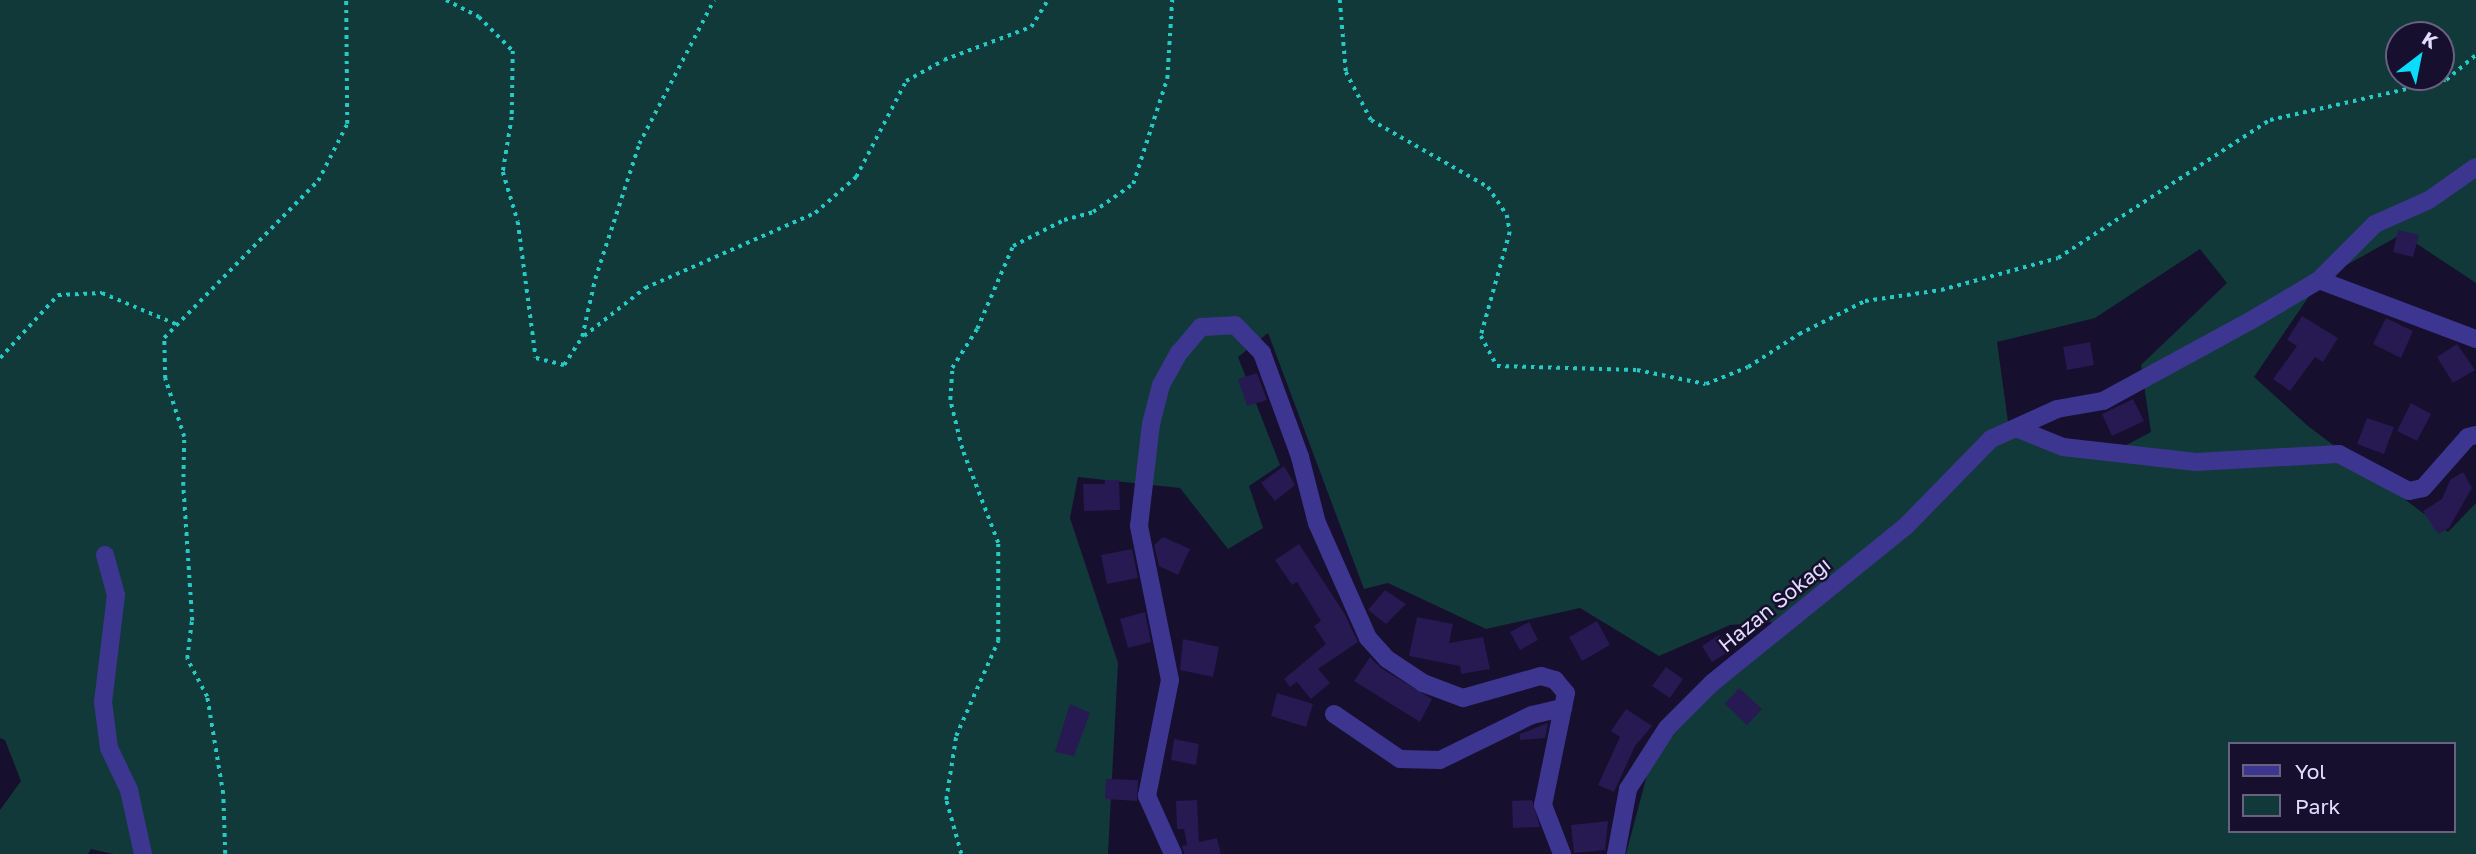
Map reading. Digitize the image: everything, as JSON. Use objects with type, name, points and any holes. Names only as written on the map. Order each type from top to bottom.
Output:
[{"type":"street","name":"Hazan Sokağı","points":[[1616,854],[1628,789],[1667,728],[1712,683],[1906,526],[1991,439],[2057,409],[2103,401],[2319,280],[2375,224],[2429,200],[2476,167]]},
{"type":"street","points":[[2319,280],[2476,339]]},
{"type":"street","points":[[1173,854],[1147,796],[1170,680],[1139,526],[1151,424],[1161,386],[1179,353],[1201,327],[1235,325],[1262,353],[1300,457],[1317,523],[1368,638],[1381,652],[1423,683],[1463,698],[1541,676],[1555,681],[1566,693],[1543,805],[1562,854]]},
{"type":"street","points":[[2016,428],[2063,447],[2196,462],[2339,454],[2409,491],[2423,488],[2468,437],[2476,435]]},
{"type":"street","points":[[105,555],[116,595],[103,702],[109,748],[129,790],[143,854]]},
{"type":"street","points":[[1334,714],[1400,759],[1440,760],[1532,715],[1563,708]]},
{"type":"path","points":[[225,854],[223,794],[207,697],[187,659],[192,621],[183,486],[184,437],[165,365],[164,338],[318,181],[347,124],[346,0]]},
{"type":"path","points":[[446,0],[478,17],[513,51],[512,117],[503,172],[518,222],[536,358],[564,365],[582,337],[645,288],[815,214],[856,177],[906,81],[944,60],[1031,27],[1048,0]]},
{"type":"path","points":[[582,337],[595,279],[639,144],[714,0]]},
{"type":"path","points":[[961,854],[946,800],[956,736],[999,641],[998,544],[962,449],[950,400],[952,368],[977,329],[1013,246],[1063,220],[1093,212],[1133,184],[1167,79],[1171,0]]},
{"type":"path","points":[[1340,0],[1346,72],[1371,120],[1488,187],[1507,215],[1510,232],[1482,336],[1497,366],[1636,370],[1706,384],[1748,367],[1799,334],[1865,301],[1941,290],[2058,258],[2270,120],[2446,80],[2476,55]]},
{"type":"path","points":[[0,358],[58,295],[102,293],[178,325]]},
{"type":"green space","points":[[0,0],[2476,0],[2476,283],[2402,234],[2320,280],[2254,377],[2308,426],[2448,532],[2476,503],[2476,854],[1626,854],[1652,756],[1722,679],[1769,645],[1772,622],[1730,625],[1659,656],[1580,608],[1486,629],[1388,583],[1364,589],[1268,333],[1238,357],[1280,465],[1249,486],[1263,528],[1228,549],[1180,488],[1078,477],[1070,518],[1118,663],[1108,854],[113,854],[91,849],[88,854],[0,854],[0,810],[21,781],[5,740],[0,738]],"holes":[[[2200,249],[2227,283],[2141,365],[2151,432],[2106,456],[2010,436],[1997,342],[2095,318]]]},
{"type":"building","points":[[2398,230],[2419,235],[2413,257],[2393,252]]},
{"type":"building","points":[[2302,316],[2338,338],[2323,362],[2315,357],[2290,391],[2273,379],[2297,346],[2287,340]]},
{"type":"building","points":[[2386,318],[2413,331],[2401,358],[2373,344]]},
{"type":"building","points":[[2090,342],[2094,365],[2067,370],[2063,347]]},
{"type":"building","points":[[2457,344],[2475,370],[2453,383],[2437,357]]},
{"type":"building","points":[[1257,373],[1267,400],[1247,406],[1238,379]]},
{"type":"building","points":[[2133,399],[2144,421],[2112,436],[2102,414]]},
{"type":"building","points":[[2411,403],[2431,414],[2417,441],[2397,431]]},
{"type":"building","points":[[2367,418],[2394,427],[2384,454],[2357,444]]},
{"type":"building","points":[[1284,466],[1295,485],[1275,501],[1261,483]]},
{"type":"building","points":[[2463,472],[2472,488],[2449,528],[2438,534],[2423,511],[2442,499],[2450,480]]},
{"type":"building","points":[[1105,480],[1119,480],[1120,510],[1084,511],[1083,484],[1105,484]]},
{"type":"building","points":[[1163,537],[1190,549],[1178,575],[1159,566],[1154,545]]},
{"type":"building","points":[[1299,544],[1344,613],[1358,642],[1318,669],[1330,683],[1311,699],[1297,682],[1290,687],[1284,679],[1326,644],[1314,626],[1321,621],[1297,582],[1292,585],[1275,560]]},
{"type":"building","points":[[1132,549],[1138,578],[1107,584],[1101,555]]},
{"type":"building","points":[[1385,590],[1406,604],[1386,624],[1368,610]]},
{"type":"building","points":[[1145,612],[1151,642],[1128,648],[1120,619]]},
{"type":"building","points":[[1417,617],[1453,624],[1449,643],[1483,637],[1490,669],[1461,674],[1460,666],[1409,656]]},
{"type":"building","points":[[1597,621],[1610,645],[1582,661],[1569,637]]},
{"type":"building","points":[[1529,622],[1538,640],[1520,650],[1510,632]]},
{"type":"building","points":[[1719,635],[1730,651],[1712,662],[1702,646]]},
{"type":"building","points":[[1183,639],[1219,647],[1213,677],[1180,670]]},
{"type":"building","points":[[1370,657],[1381,668],[1432,699],[1420,722],[1354,681]]},
{"type":"building","points":[[1666,667],[1683,679],[1670,698],[1652,686]]},
{"type":"building","points":[[1739,688],[1762,709],[1747,725],[1725,704]]},
{"type":"building","points":[[1277,693],[1313,704],[1306,727],[1271,716]]},
{"type":"building","points":[[1070,704],[1090,713],[1074,756],[1055,752]]},
{"type":"building","points":[[1626,709],[1652,726],[1635,746],[1614,792],[1598,785],[1620,737],[1611,731]]},
{"type":"building","points":[[1548,723],[1545,738],[1520,740],[1520,734]]},
{"type":"building","points":[[1174,739],[1199,744],[1196,765],[1171,760]]},
{"type":"building","points":[[1106,779],[1138,780],[1137,801],[1105,799]]},
{"type":"building","points":[[1197,800],[1199,842],[1217,838],[1221,854],[1184,854],[1182,846],[1187,845],[1184,829],[1177,829],[1176,801]]},
{"type":"building","points":[[1532,800],[1540,827],[1513,828],[1512,801]]},
{"type":"building","points":[[1608,821],[1605,850],[1574,853],[1571,825]]}]
